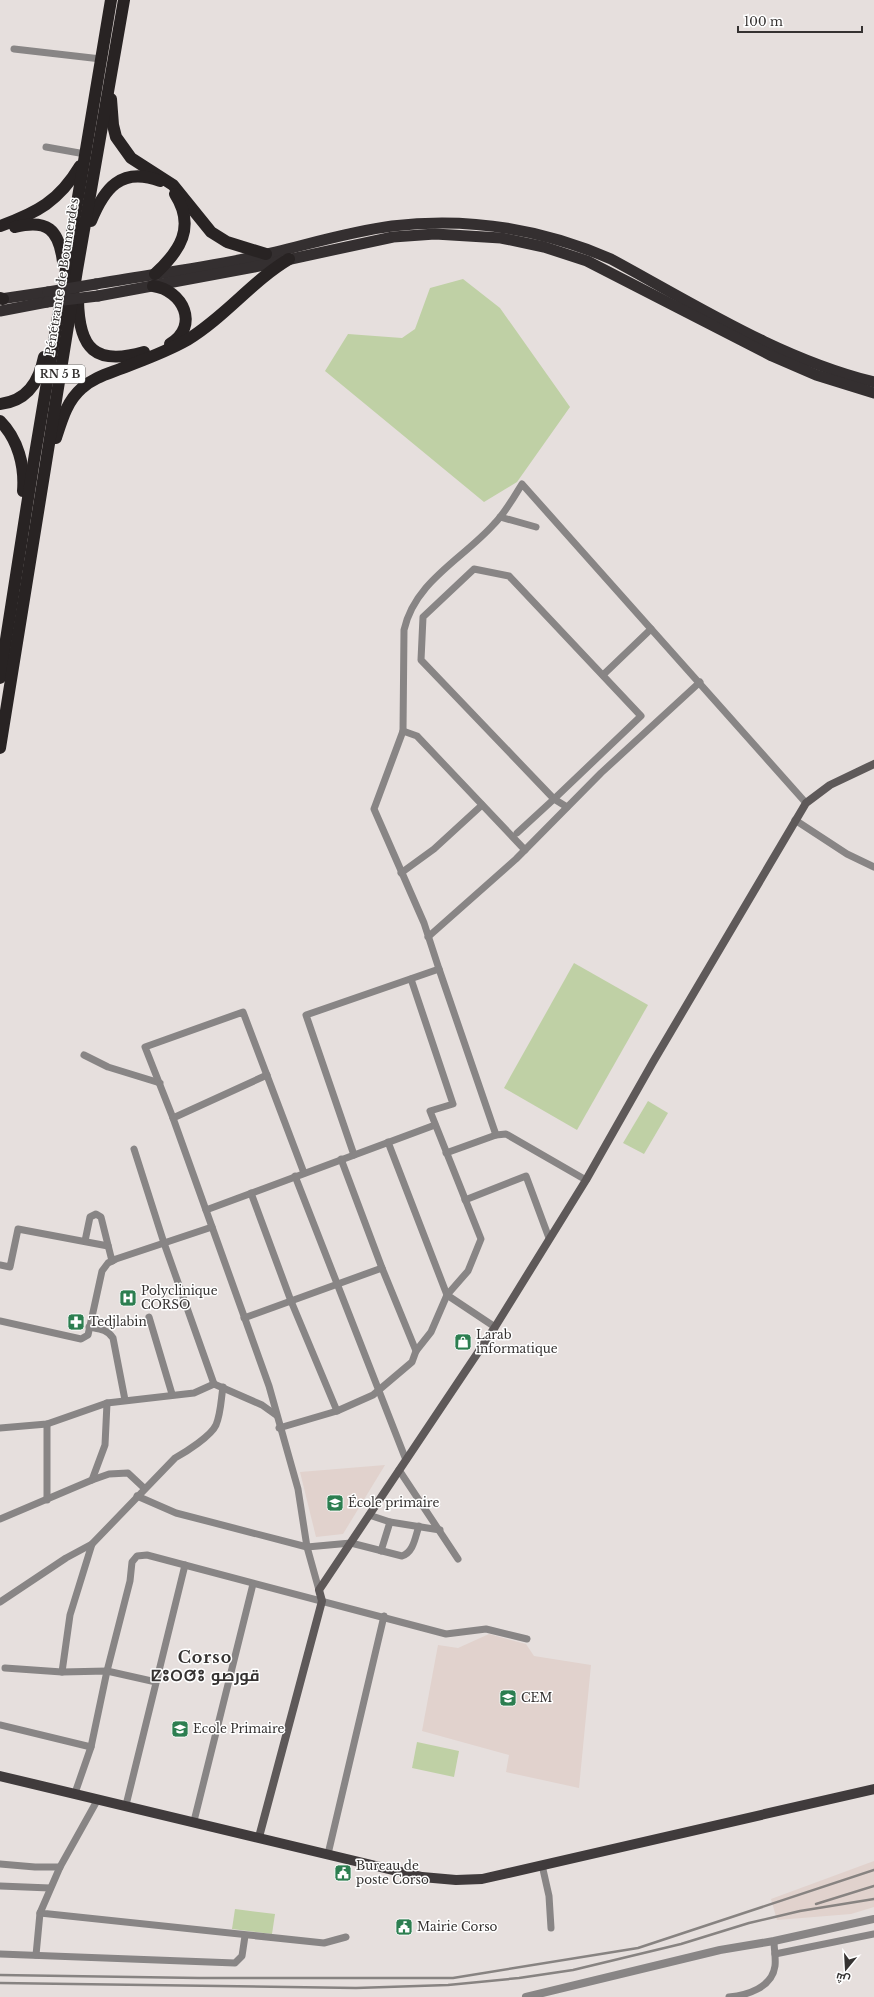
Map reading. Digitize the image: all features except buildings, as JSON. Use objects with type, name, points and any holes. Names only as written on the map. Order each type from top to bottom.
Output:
[{"type":"highway","name":"Pénétrante de Boumerdès","points":[[0,678],[21,542],[111,0]]},
{"type":"highway","name":"Pénétrante de Boumerdès","points":[[0,748],[77,270],[124,0]]},
{"type":"highway","points":[[110,77],[113,125],[123,148],[131,158],[173,185],[211,232],[227,242],[266,254]]},
{"type":"highway","points":[[0,226],[34,213],[51,201],[66,187],[85,157]]},
{"type":"highway","points":[[83,236],[102,195],[114,184],[126,179],[138,177],[162,182],[169,188],[180,203],[183,212],[184,231],[176,253],[154,280]]},
{"type":"highway","points":[[0,231],[33,223],[50,229],[61,244],[65,274]]},
{"type":"highway","points":[[1,302],[48,297],[98,296],[154,280],[372,230],[413,224],[476,225],[521,230],[567,242],[589,250],[611,259],[753,336],[818,364],[874,382]]},
{"type":"highway","points":[[48,297],[96,284],[154,280],[254,267],[372,240],[414,235],[456,234],[523,242],[566,253],[586,261],[772,356],[816,375],[874,393]]},
{"type":"highway","points":[[43,479],[65,411],[72,398],[84,386],[98,378],[164,352],[196,334],[222,314],[271,271],[289,259]]},
{"type":"highway","points":[[77,270],[78,319],[81,333],[93,349],[112,358],[126,357],[165,346],[175,340],[183,331],[186,320],[181,303],[169,291],[154,280]]},
{"type":"highway","points":[[0,404],[15,400],[29,392],[41,370],[47,342],[56,331]]},
{"type":"highway","points":[[0,420],[12,435],[22,462],[23,486],[18,522],[21,542]]},
{"type":"main road","points":[[259,1837],[322,1601],[319,1590],[495,1327],[586,1180],[649,1069],[806,803],[830,785],[874,764]]},
{"type":"main road","points":[[0,1776],[194,1821],[422,1877],[456,1880],[482,1879],[874,1789]]},
{"type":"street","points":[[14,49],[101,59]]},
{"type":"street","points":[[46,147],[85,157]]},
{"type":"street","points":[[496,1135],[428,937],[374,809],[403,731],[404,630],[407,615],[422,592],[437,576],[496,524],[522,484],[700,682],[806,803]]},
{"type":"street","points":[[500,517],[536,527]]},
{"type":"street","points":[[567,807],[554,799],[420,660],[423,617],[474,568],[509,576],[640,716],[652,725]]},
{"type":"street","points":[[603,675],[651,629]]},
{"type":"street","points":[[428,937],[524,850],[652,725],[700,682]]},
{"type":"street","points":[[517,833],[640,716]]},
{"type":"street","points":[[403,731],[418,736],[524,850]]},
{"type":"street","points":[[401,873],[434,849],[482,805]]},
{"type":"street","points":[[795,820],[847,854],[874,867]]},
{"type":"street","points":[[354,1155],[306,1015],[439,969]]},
{"type":"street","points":[[279,1428],[337,1411],[373,1395],[412,1362],[416,1351],[431,1332],[447,1295],[468,1271],[481,1239],[430,1112],[452,1104],[411,979]]},
{"type":"street","points":[[304,1173],[243,1012],[145,1047],[174,1118],[269,1386],[279,1428],[298,1489],[307,1547],[319,1590]]},
{"type":"street","points":[[84,1055],[108,1066],[160,1083]]},
{"type":"street","points":[[174,1118],[267,1075]]},
{"type":"street","points":[[206,1210],[435,1125]]},
{"type":"street","points":[[446,1153],[496,1135],[506,1134],[586,1180]]},
{"type":"street","points":[[388,1142],[447,1295],[495,1327]]},
{"type":"street","points":[[134,1149],[164,1243],[214,1384]]},
{"type":"street","points":[[341,1159],[382,1268],[416,1351]]},
{"type":"street","points":[[295,1176],[406,1460]]},
{"type":"street","points":[[465,1200],[526,1176],[549,1238]]},
{"type":"street","points":[[251,1193],[291,1301],[337,1411]]},
{"type":"street","points":[[85,1241],[90,1217],[96,1214],[101,1217],[112,1261]]},
{"type":"street","points":[[0,1320],[81,1339],[88,1335],[102,1271],[112,1261],[212,1227]]},
{"type":"street","points":[[0,1265],[10,1267],[18,1229],[108,1246]]},
{"type":"street","points":[[244,1318],[382,1268]]},
{"type":"street","points":[[149,1317],[172,1394]]},
{"type":"street","points":[[90,1327],[104,1330],[110,1333],[113,1338],[124,1400]]},
{"type":"street","points":[[0,1428],[47,1424],[107,1403],[172,1394],[194,1393],[214,1384],[262,1405],[276,1415]]},
{"type":"street","points":[[0,1602],[66,1558],[92,1544],[144,1488],[175,1458],[191,1450],[216,1426],[223,1387]]},
{"type":"street","points":[[92,1480],[105,1445],[107,1403]]},
{"type":"street","points":[[47,1424],[47,1500]]},
{"type":"street","points":[[399,1470],[458,1559]]},
{"type":"street","points":[[0,1519],[108,1474],[128,1473],[144,1488]]},
{"type":"street","points":[[137,1496],[176,1513],[307,1547],[351,1542],[402,1556],[411,1550],[419,1526]]},
{"type":"street","points":[[369,1515],[390,1522],[440,1530]]},
{"type":"street","points":[[381,1551],[390,1522]]},
{"type":"street","points":[[62,1672],[70,1615],[92,1544]]},
{"type":"street","points":[[75,1793],[91,1747],[107,1671],[130,1581],[132,1562],[137,1556],[147,1555],[254,1584],[384,1616],[446,1634],[486,1629],[527,1639]]},
{"type":"street","points":[[126,1805],[185,1565]]},
{"type":"street","points":[[194,1821],[254,1584]]},
{"type":"street","points":[[328,1854],[384,1616]]},
{"type":"street","points":[[5,1668],[62,1672],[107,1671],[156,1682]]},
{"type":"street","points":[[0,1725],[91,1747]]},
{"type":"street","points":[[36,1955],[40,1913],[60,1867],[98,1799]]},
{"type":"street","points":[[0,1864],[35,1867],[60,1867]]},
{"type":"street","points":[[542,1865],[549,1896],[551,1928]]},
{"type":"street","points":[[0,1886],[50,1888]]},
{"type":"street","points":[[40,1913],[324,1944],[346,1937]]},
{"type":"street","points":[[526,1997],[554,1994],[720,1950],[774,1941],[874,1919]]},
{"type":"street","points":[[775,1954],[874,1934]]},
{"type":"street","points":[[0,1954],[235,1963],[242,1956],[245,1936]]},
{"type":"street","points":[[729,1997],[744,1995],[760,1989],[774,1971],[774,1941]]},
{"type":"shaded area","name":"École primaire","points":[[385,1465],[343,1534],[316,1537],[300,1472]]},
{"type":"shaded area","name":"CEM","points":[[489,1634],[526,1644],[534,1656],[591,1665],[579,1788],[506,1772],[509,1755],[422,1731],[438,1645],[458,1648]]},
{"type":"shaded area","points":[[874,1861],[874,1907],[851,1914],[777,1920],[771,1899]]},
{"type":"green space","points":[[463,279],[500,308],[570,407],[517,482],[484,502],[325,371],[348,334],[402,338],[415,329],[430,288]]},
{"type":"green space","points":[[574,963],[648,1005],[577,1130],[504,1088]]},
{"type":"green space","points":[[648,1101],[668,1113],[644,1154],[623,1143]]},
{"type":"green space","points":[[417,1742],[459,1751],[454,1777],[412,1768]]},
{"type":"green space","points":[[235,1909],[275,1914],[272,1934],[232,1929]]},
{"type":"railway","points":[[0,1975],[199,1978],[453,1978],[638,1948],[874,1870]]},
{"type":"railway","points":[[816,1904],[874,1886]]},
{"type":"railway","points":[[0,1983],[356,1988],[448,1985],[519,1978],[573,1970],[681,1944],[749,1923],[800,1911],[874,1899]]},
{"type":"place","name":"Polyclinique CORSO","points":[[128,1298]]},
{"type":"place","name":"Tedjlabin","points":[[76,1322]]},
{"type":"place","name":"Larab informatique","points":[[463,1342]]},
{"type":"place","name":"École primaire","points":[[335,1503]]},
{"type":"place","name":"CEM","points":[[508,1698]]},
{"type":"place","name":"Ecole Primaire","points":[[180,1729]]},
{"type":"place","name":"Bureau de poste Corso","points":[[343,1873]]},
{"type":"place","name":"Mairie Corso","points":[[404,1927]]},
{"type":"district","name":"Corso ⵇⵓⵔⵚⵓ قورصو","points":[[205,1666]]}]
